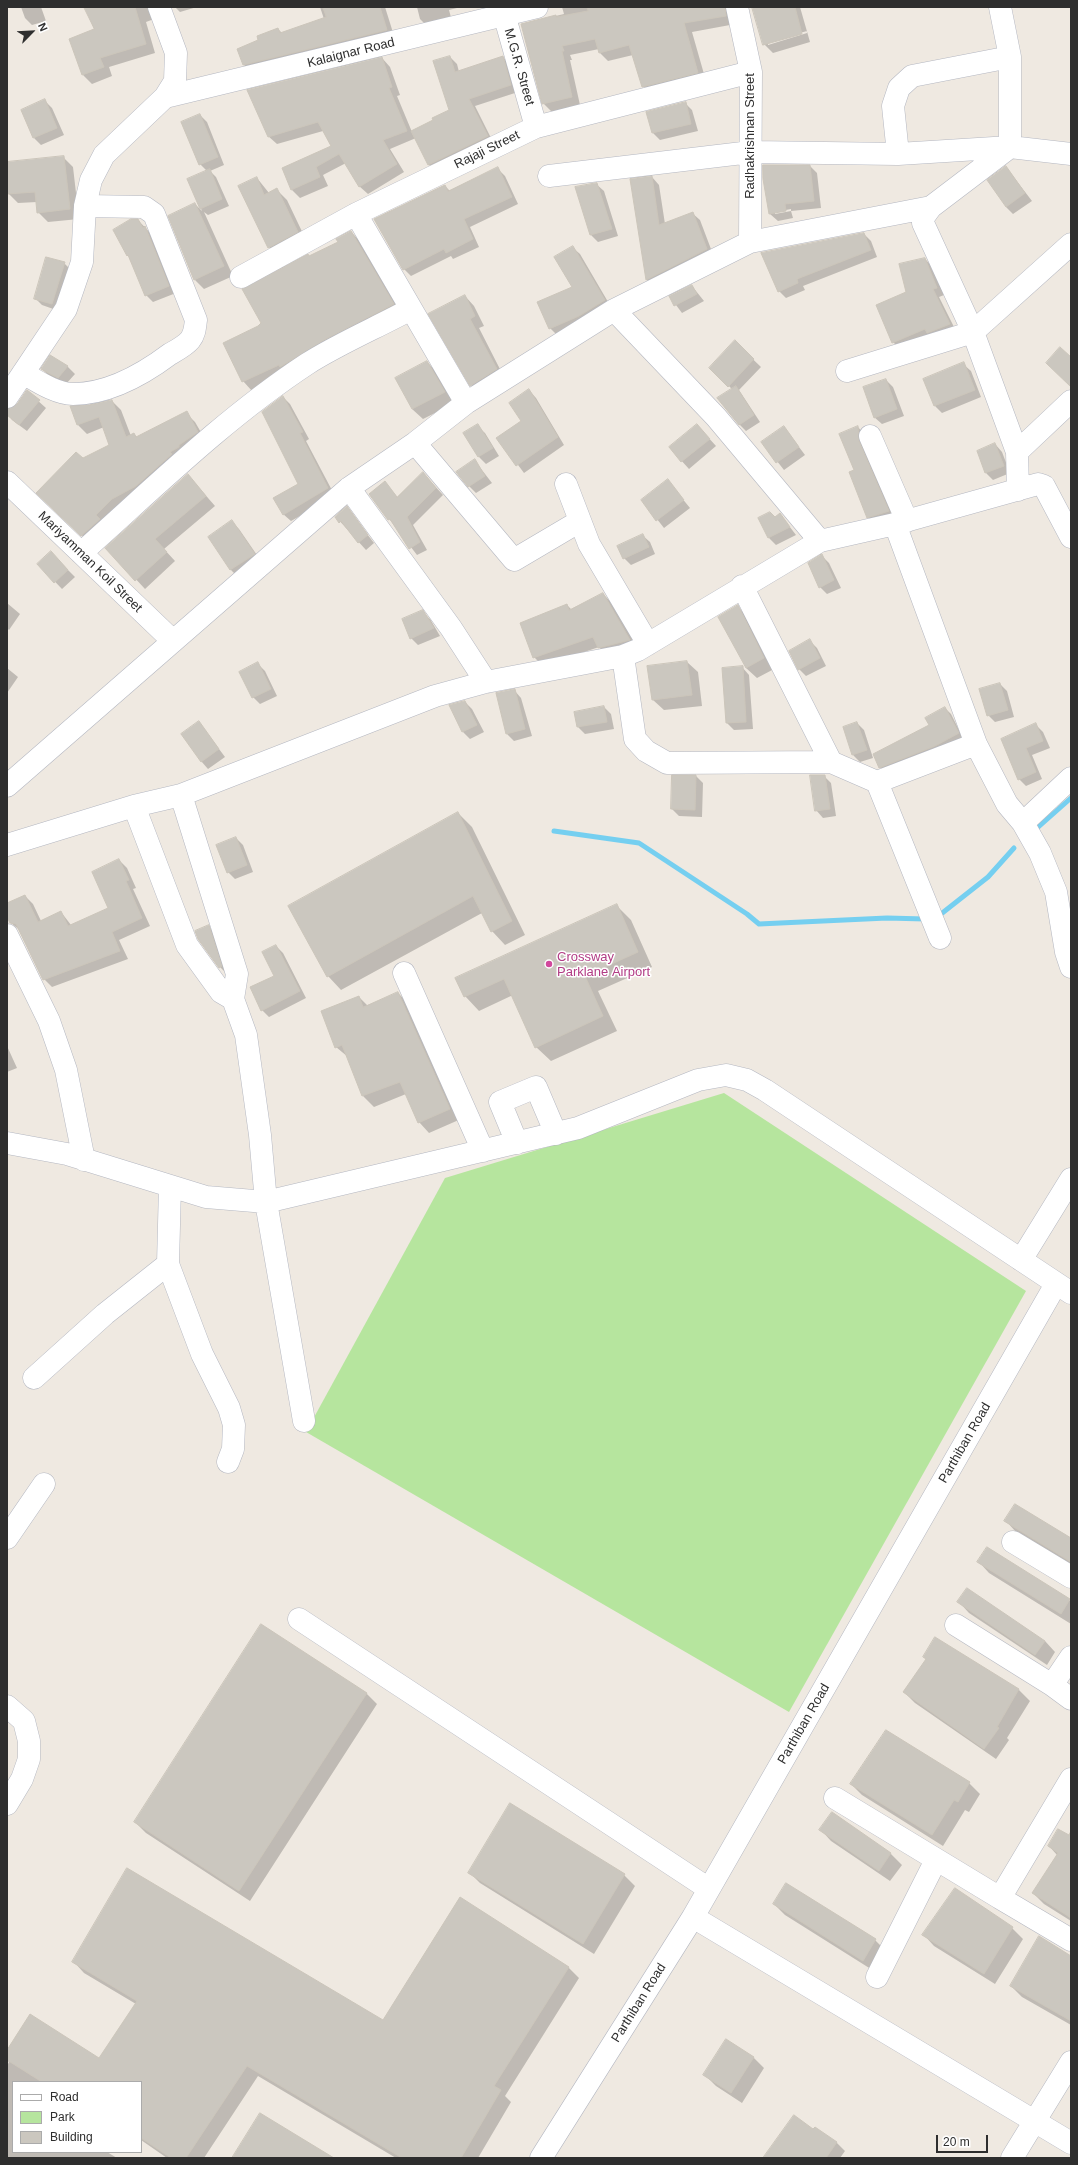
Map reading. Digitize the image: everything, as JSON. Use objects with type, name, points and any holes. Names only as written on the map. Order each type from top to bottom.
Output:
[{"type":"street","points":[[7,397],[66,309],[82,262],[85,206],[91,180],[104,155],[165,97],[176,81],[176,53],[159,7]]},
{"type":"street","name":"Kalaignar Road","points":[[165,97],[503,11],[538,7]]},
{"type":"street","name":"Radhakrishnan Street","points":[[737,7],[751,72],[750,242]]},
{"type":"street","points":[[1000,7],[1010,57],[1010,147]]},
{"type":"street","name":"M.G.R. Street","points":[[503,11],[536,127]]},
{"type":"street","points":[[898,154],[893,106],[899,88],[912,76],[1010,57]]},
{"type":"street","name":"Rajaji Street","points":[[242,277],[356,214],[536,127],[751,72]]},
{"type":"street","points":[[1010,147],[931,207],[923,218],[923,223],[973,332],[1017,452],[1018,490]]},
{"type":"street","points":[[549,176],[751,152],[898,154],[1010,147],[1071,154]]},
{"type":"street","points":[[23,374],[48,387],[72,394],[96,392],[122,384],[156,365],[190,340],[195,333],[196,320],[154,214],[144,207],[85,206]]},
{"type":"street","points":[[9,783],[349,488],[415,443],[466,403],[614,310],[750,242],[931,207]]},
{"type":"street","points":[[356,214],[466,403]]},
{"type":"street","points":[[847,371],[973,332],[1071,244]]},
{"type":"street","points":[[81,553],[215,434],[276,385],[308,363],[411,309]]},
{"type":"street","points":[[614,310],[716,417],[820,540]]},
{"type":"street","points":[[1017,452],[1071,401]]},
{"type":"street","points":[[870,436],[901,522],[976,744],[1007,804],[1022,823],[1040,853],[1056,892],[1066,952],[1071,967]]},
{"type":"street","points":[[415,443],[514,560],[580,521]]},
{"type":"street","name":"Mariyamman Koil Street","points":[[7,482],[173,641]]},
{"type":"street","points":[[566,484],[589,544],[648,644]]},
{"type":"street","points":[[7,845],[134,806],[181,795],[435,696],[486,682],[623,656],[648,644],[820,540],[901,522],[1038,484],[1044,486],[1071,537]]},
{"type":"street","points":[[349,488],[451,628],[486,682]]},
{"type":"street","points":[[742,586],[831,762]]},
{"type":"street","points":[[623,656],[635,739],[646,751],[667,763],[831,762],[877,782],[976,744]]},
{"type":"street","points":[[1022,823],[1071,778]]},
{"type":"street","points":[[877,782],[940,938]]},
{"type":"street","points":[[181,795],[237,974],[233,1000],[246,1035],[260,1135],[266,1202],[304,1421]]},
{"type":"street","points":[[134,806],[187,945],[220,992],[233,1000]]},
{"type":"street","points":[[7,935],[49,1021],[66,1070],[84,1160]]},
{"type":"street","points":[[404,973],[483,1151]]},
{"type":"street","points":[[7,1143],[66,1154],[206,1197],[266,1202],[578,1128],[698,1080],[726,1075],[747,1080],[1063,1288]]},
{"type":"street","points":[[517,1143],[500,1102],[536,1087],[556,1134]]},
{"type":"street","points":[[1021,1260],[1071,1179]]},
{"type":"street","points":[[170,1186],[168,1264],[202,1354],[234,1424],[233,1449],[228,1462]]},
{"type":"street","points":[[34,1378],[105,1314],[168,1264]]},
{"type":"street","name":"Parthiban Road","points":[[541,2158],[693,1917],[1063,1288]]},
{"type":"street","points":[[7,1538],[44,1484]]},
{"type":"street","points":[[1013,1542],[1071,1577]]},
{"type":"street","points":[[299,1619],[709,1889]]},
{"type":"street","points":[[956,1625],[1052,1685],[1071,1699]]},
{"type":"street","points":[[1052,1685],[1071,1657]]},
{"type":"street","points":[[7,1706],[24,1721],[29,1741],[29,1759],[22,1779],[7,1804]]},
{"type":"street","points":[[1000,1898],[1071,1779]]},
{"type":"street","points":[[835,1798],[1071,1940]]},
{"type":"street","points":[[877,1977],[936,1860]]},
{"type":"street","points":[[693,1917],[1071,2143]]},
{"type":"street","points":[[1012,2158],[1071,2062]]},
{"type":"green space","points":[[724,1093],[1026,1291],[789,1712],[306,1432],[445,1178]]},
{"type":"building","points":[[84,7],[135,7],[146,44],[100,58],[104,67],[82,75],[69,39],[94,29]]},
{"type":"building","points":[[323,7],[380,7],[387,30],[243,65],[237,49],[258,40],[257,36],[278,28],[280,33],[326,17]]},
{"type":"building","points":[[587,7],[725,7],[726,16],[684,23],[698,73],[642,87],[629,45],[599,53],[595,39],[562,46],[572,97],[542,104],[521,24],[556,15],[556,17],[588,11]]},
{"type":"building","points":[[752,7],[795,7],[802,34],[763,45]]},
{"type":"building","points":[[450,56],[455,72],[503,56],[511,85],[469,99],[488,136],[428,165],[411,131],[433,120],[432,118],[449,110],[433,61]]},
{"type":"building","points":[[382,57],[392,87],[389,88],[407,131],[383,140],[397,164],[359,187],[339,154],[316,167],[320,177],[291,190],[282,168],[331,146],[318,122],[268,137],[247,90]]},
{"type":"building","points":[[45,99],[57,128],[33,138],[21,110]]},
{"type":"building","points":[[686,102],[691,124],[652,133],[646,112]]},
{"type":"building","points":[[200,114],[218,157],[199,165],[181,122]]},
{"type":"building","points":[[64,156],[70,209],[37,213],[35,192],[7,194],[7,162]]},
{"type":"building","points":[[763,165],[810,165],[814,201],[785,204],[786,211],[769,214],[763,179]]},
{"type":"building","points":[[1006,166],[1025,193],[1006,207],[987,180]]},
{"type":"building","points":[[498,167],[512,197],[464,219],[473,239],[446,253],[444,249],[403,270],[374,219],[445,185],[448,191]]},
{"type":"building","points":[[210,169],[222,199],[200,209],[187,179]]},
{"type":"building","points":[[652,176],[659,225],[693,212],[707,249],[646,280],[630,179]]},
{"type":"building","points":[[257,177],[264,195],[277,188],[298,232],[268,248],[238,186]]},
{"type":"building","points":[[597,183],[612,229],[590,235],[575,187]]},
{"type":"building","points":[[195,203],[224,266],[194,280],[168,216]]},
{"type":"building","points":[[131,219],[138,219],[143,228],[145,226],[169,286],[145,296],[128,255],[127,256],[113,230]]},
{"type":"building","points":[[351,231],[394,304],[326,339],[280,367],[279,365],[242,382],[223,343],[258,326],[261,323],[242,289],[308,254],[309,256],[338,242],[336,239]]},
{"type":"building","points":[[864,233],[871,250],[797,279],[798,283],[778,292],[761,253]]},
{"type":"building","points":[[573,246],[605,300],[579,316],[549,329],[537,302],[572,287],[554,257]]},
{"type":"building","points":[[46,257],[65,262],[52,304],[34,299]]},
{"type":"building","points":[[925,258],[937,288],[933,289],[950,324],[927,333],[925,329],[892,343],[876,305],[906,292],[899,264]]},
{"type":"building","points":[[692,285],[697,294],[674,306],[669,296]]},
{"type":"building","points":[[465,295],[475,316],[470,319],[497,369],[470,386],[428,314]]},
{"type":"building","points":[[735,340],[754,359],[728,387],[709,368]]},
{"type":"building","points":[[1060,347],[1071,357],[1071,387],[1046,363]]},
{"type":"building","points":[[50,355],[68,366],[58,378],[41,369]]},
{"type":"building","points":[[427,361],[445,392],[412,409],[395,378]]},
{"type":"building","points":[[964,362],[975,390],[934,406],[923,379]]},
{"type":"building","points":[[886,379],[897,409],[874,418],[863,387]]},
{"type":"building","points":[[736,386],[754,415],[739,425],[717,398]]},
{"type":"building","points":[[529,389],[558,437],[516,466],[496,438],[521,421],[509,403]]},
{"type":"building","points":[[27,390],[40,400],[19,425],[7,415],[7,409],[17,404]]},
{"type":"building","points":[[283,396],[303,432],[300,433],[328,488],[283,515],[273,498],[298,484],[262,412]]},
{"type":"building","points":[[112,400],[126,437],[134,433],[136,437],[187,411],[198,432],[170,452],[172,454],[136,486],[112,499],[96,515],[100,519],[81,536],[36,493],[76,452],[83,458],[109,445],[99,417],[77,425],[70,406],[89,405]]},
{"type":"building","points":[[478,424],[493,448],[478,457],[463,433]]},
{"type":"building","points":[[697,424],[710,439],[681,462],[669,447]]},
{"type":"building","points":[[784,426],[799,447],[776,463],[761,442]]},
{"type":"building","points":[[858,426],[859,441],[889,511],[867,518],[849,472],[854,470],[839,434]]},
{"type":"building","points":[[995,443],[1004,466],[985,473],[977,451]]},
{"type":"building","points":[[475,459],[485,476],[468,487],[456,472]]},
{"type":"building","points":[[423,472],[436,488],[407,517],[420,542],[409,549],[390,519],[388,520],[369,494],[385,481],[397,497]]},
{"type":"building","points":[[188,474],[206,496],[155,539],[167,552],[135,581],[105,548]]},
{"type":"building","points":[[668,479],[684,500],[656,521],[641,500]]},
{"type":"building","points":[[347,506],[368,535],[358,543],[341,521],[339,523],[335,517]]},
{"type":"building","points":[[770,512],[775,517],[780,513],[790,527],[768,538],[758,518]]},
{"type":"building","points":[[232,520],[255,554],[230,570],[208,537]]},
{"type":"building","points":[[643,534],[649,547],[623,559],[617,546]]},
{"type":"building","points":[[51,551],[68,570],[54,583],[37,564]]},
{"type":"building","points":[[822,554],[834,580],[819,588],[808,563]]},
{"type":"building","points":[[603,593],[630,640],[598,648],[593,637],[533,658],[520,623],[567,604],[569,610]]},
{"type":"building","points":[[738,605],[764,658],[746,668],[718,617]]},
{"type":"building","points":[[423,610],[434,628],[410,639],[402,619]]},
{"type":"building","points":[[810,639],[820,658],[798,670],[789,651]]},
{"type":"building","points":[[687,661],[692,695],[652,700],[647,666]]},
{"type":"building","points":[[258,662],[271,689],[252,698],[239,672]]},
{"type":"building","points":[[743,666],[746,722],[726,723],[722,668]]},
{"type":"building","points":[[1000,683],[1008,710],[987,716],[979,689]]},
{"type":"building","points":[[515,689],[525,729],[506,734],[496,693]]},
{"type":"building","points":[[465,701],[477,725],[462,732],[449,705]]},
{"type":"building","points":[[604,706],[607,722],[577,727],[574,712]]},
{"type":"building","points":[[945,707],[959,733],[935,746],[879,768],[873,754],[929,725],[925,718]]},
{"type":"building","points":[[199,721],[219,749],[201,762],[181,734]]},
{"type":"building","points":[[857,722],[867,750],[852,755],[843,727]]},
{"type":"building","points":[[1036,723],[1043,741],[1026,748],[1036,772],[1018,780],[1001,739]]},
{"type":"building","points":[[672,775],[696,775],[695,810],[671,809]]},
{"type":"building","points":[[810,775],[825,775],[830,809],[815,811]]},
{"type":"building","points":[[458,812],[512,921],[491,932],[473,896],[327,977],[288,906]]},
{"type":"building","points":[[236,837],[247,865],[227,873],[216,845]]},
{"type":"building","points":[[119,859],[129,880],[126,881],[142,918],[112,932],[120,951],[43,980],[16,924],[10,923],[7,917],[7,903],[25,895],[38,922],[61,911],[68,926],[108,908],[92,872]]},
{"type":"building","name":"Crossway Parklane Airport","points":[[617,904],[638,952],[585,976],[603,1016],[535,1048],[504,979],[464,997],[455,978]]},
{"type":"building","points":[[209,925],[222,966],[219,968],[198,939],[195,931]]},
{"type":"building","points":[[276,945],[300,991],[261,1011],[250,987],[274,976],[262,952]]},
{"type":"building","points":[[398,992],[450,1109],[418,1123],[400,1082],[362,1096],[342,1045],[335,1048],[321,1011],[359,996],[363,1007]]},
{"type":"building","points":[[1015,1504],[1071,1538],[1071,1562],[1004,1521]]},
{"type":"building","points":[[987,1547],[1070,1599],[1061,1614],[977,1562]]},
{"type":"building","points":[[967,1588],[1045,1641],[1035,1655],[957,1602]]},
{"type":"building","points":[[261,1624],[367,1693],[239,1891],[134,1822]]},
{"type":"building","points":[[935,1637],[1019,1689],[997,1727],[999,1728],[984,1749],[903,1692],[926,1659],[923,1657]]},
{"type":"building","points":[[886,1730],[970,1782],[958,1802],[954,1800],[932,1835],[850,1784]]},
{"type":"building","points":[[510,1803],[625,1874],[583,1944],[468,1873]]},
{"type":"building","points":[[832,1812],[891,1853],[879,1871],[819,1830]]},
{"type":"building","points":[[1058,1829],[1069,1835],[1071,1831],[1071,1918],[1032,1893],[1058,1853],[1048,1846]]},
{"type":"building","points":[[127,1868],[383,2020],[460,1897],[569,1967],[494,2086],[501,2090],[461,2158],[402,2158],[247,2066],[186,2158],[171,2158],[142,2139],[142,2081],[40,2081],[7,2060],[7,2050],[30,2014],[99,2058],[137,2001],[72,1962]]},
{"type":"building","points":[[786,1883],[876,1939],[863,1961],[773,1904]]},
{"type":"building","points":[[955,1888],[1013,1927],[984,1974],[922,1935]]},
{"type":"building","points":[[1039,1936],[1071,1956],[1071,2021],[1010,1986]]},
{"type":"building","points":[[726,2039],[754,2057],[731,2093],[703,2075]]},
{"type":"building","points":[[260,2113],[334,2158],[232,2158]]},
{"type":"building","points":[[794,2115],[813,2129],[815,2127],[837,2142],[826,2158],[763,2158]]},
{"type":"waterway","points":[[1036,829],[1071,798]]},
{"type":"waterway","points":[[554,831],[639,843],[747,914],[759,924],[887,918],[925,919]]},
{"type":"waterway","points":[[941,914],[988,877],[1014,848]]},
{"type":"place","name":"Crossway Parklane Airport","points":[[549,964]]}]
